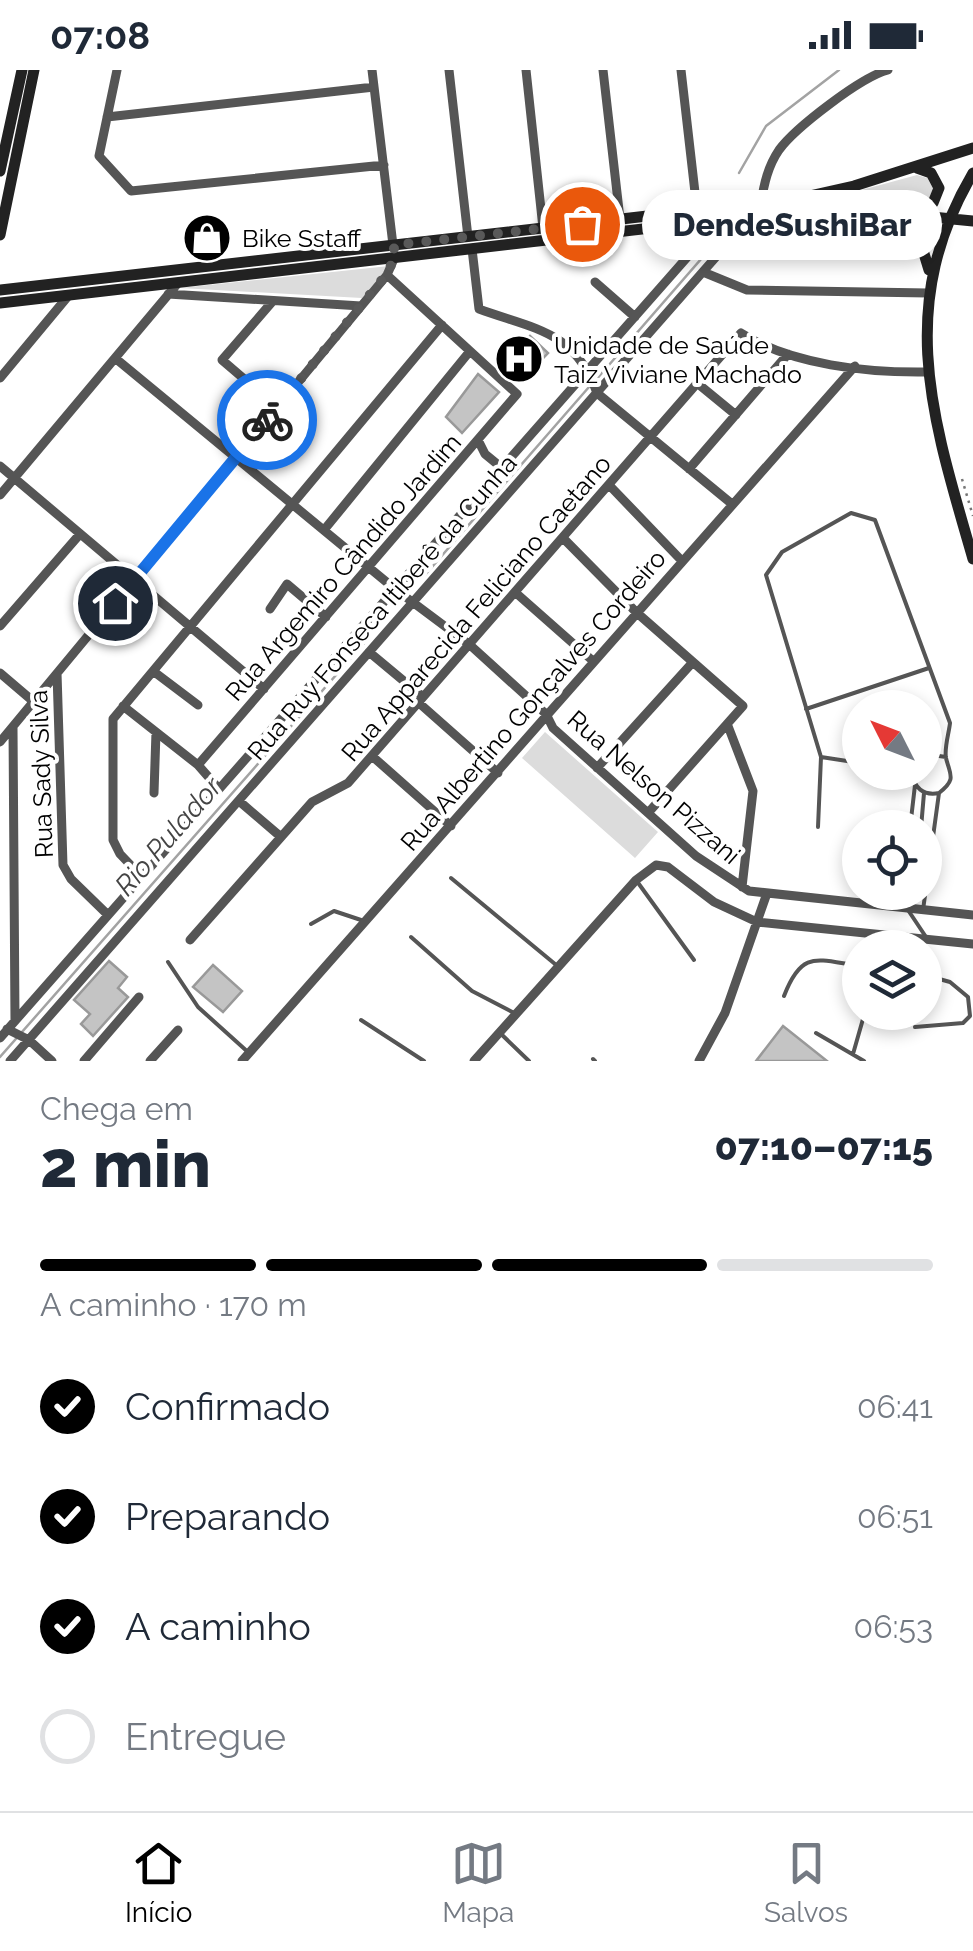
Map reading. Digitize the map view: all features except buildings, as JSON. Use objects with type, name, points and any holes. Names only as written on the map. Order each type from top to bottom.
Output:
[{"type":"main road","points":[[0,234],[23,94],[22,70]]},
{"type":"main road","points":[[0,172],[34,70]]},
{"type":"main road","points":[[960,152],[973,139]]},
{"type":"main road","points":[[0,290],[394,252],[698,216],[824,194],[973,148]]},
{"type":"main road","points":[[914,168],[931,173],[939,188],[933,203],[915,216]]},
{"type":"main road","points":[[973,173],[948,220],[928,293],[928,372],[942,450],[973,559]]},
{"type":"main road","points":[[470,243],[544,228],[620,219],[731,219],[817,210],[973,221]]},
{"type":"main road","points":[[886,212],[919,237],[930,276]]},
{"type":"main road","points":[[0,303],[178,283],[394,252]]},
{"type":"street","points":[[117,70],[100,158],[134,192],[384,164]]},
{"type":"street","points":[[0,742],[386,275],[394,252],[372,70]]},
{"type":"street","points":[[449,70],[479,309],[541,327],[589,370],[597,393],[732,504]]},
{"type":"street","points":[[526,70],[544,228]]},
{"type":"street","points":[[604,70],[620,219]]},
{"type":"street","points":[[681,70],[698,216]]},
{"type":"street","points":[[761,203],[767,174],[783,146],[867,78],[888,70]]},
{"type":"street","points":[[107,117],[374,87]]},
{"type":"street","name":"Rua Ruy Fonseca Itiberê da Cunha","points":[[7,1030],[694,249],[698,216]]},
{"type":"street","name":"Rua Ruy Fonseca Itiberê da Cunha","points":[[10,1061],[703,272],[725,246],[731,219]]},
{"type":"street","points":[[703,272],[747,290],[928,293]]},
{"type":"street","points":[[324,530],[470,351],[386,275]]},
{"type":"street","points":[[595,282],[634,317]]},
{"type":"street","points":[[0,495],[178,283]]},
{"type":"street","points":[[168,294],[361,306]]},
{"type":"street","points":[[0,378],[70,295]]},
{"type":"street","points":[[272,302],[222,360],[277,407]]},
{"type":"street","points":[[142,876],[120,854],[112,831],[111,730],[123,706],[442,325]]},
{"type":"street","name":"Rua Apparecida Feliciano Caetano","points":[[190,940],[315,800],[344,786],[372,756],[740,333],[770,350],[788,354]]},
{"type":"street","name":"Rua Argemiro Cândido Jardim","points":[[198,765],[517,394],[470,351]]},
{"type":"street","points":[[689,469],[788,354],[854,366],[928,372]]},
{"type":"street","name":"Rua Nelson Pizzani","points":[[115,358],[395,590],[470,645],[546,714],[553,728],[708,866],[742,887],[766,896],[842,903]]},
{"type":"street","name":"Rua Albertino Gonçalves Cordeiro","points":[[246,1057],[854,366]]},
{"type":"street","points":[[697,384],[736,415]]},
{"type":"street","points":[[478,440],[485,454],[502,468]]},
{"type":"street","points":[[0,466],[264,689]]},
{"type":"street","points":[[610,486],[682,561]]},
{"type":"street","points":[[0,626],[80,534]]},
{"type":"street","points":[[564,539],[636,612],[744,708],[648,814]]},
{"type":"street","points":[[270,609],[287,584],[326,617]]},
{"type":"street","points":[[516,593],[593,661]]},
{"type":"street","points":[[369,652],[498,773]]},
{"type":"street","points":[[597,768],[693,662]]},
{"type":"street","points":[[153,671],[198,704]]},
{"type":"street","points":[[0,673],[34,702]]},
{"type":"street","name":"Rua Sady Silva","points":[[57,673],[64,865],[71,879],[108,915]]},
{"type":"street","points":[[123,706],[198,765],[219,789]]},
{"type":"street","points":[[728,726],[753,791],[742,887]]},
{"type":"street","points":[[13,727],[7,1030],[29,1040],[52,1061]]},
{"type":"street","points":[[154,793],[156,732]]},
{"type":"street","points":[[372,756],[451,826]]},
{"type":"street","points":[[239,800],[280,838]]},
{"type":"street","name":"Rua Nelson Pizzani","points":[[636,880],[656,865],[668,868],[714,902],[757,922],[842,931]]},
{"type":"street","points":[[474,1061],[636,880]]},
{"type":"street","points":[[699,1061],[725,1013],[766,896]]},
{"type":"street","name":"Rua Nelson Pizzani","points":[[908,910],[973,915]]},
{"type":"street","name":"Rua Nelson Pizzani","points":[[942,941],[973,944]]},
{"type":"street","points":[[84,1061],[138,996]]},
{"type":"street","points":[[150,1061],[178,1030]]},
{"type":"lane","points":[[818,827],[821,757],[766,575],[782,552],[851,513],[875,520],[950,723],[946,758],[953,770],[950,784],[939,793],[921,790]]},
{"type":"lane","points":[[806,709],[929,668]]},
{"type":"lane","points":[[821,757],[842,760]]},
{"type":"lane","points":[[942,757],[946,758]]},
{"type":"lane","points":[[922,810],[924,792]]},
{"type":"lane","points":[[937,810],[939,793]]},
{"type":"lane","points":[[451,878],[558,967]]},
{"type":"lane","points":[[636,880],[694,960]]},
{"type":"lane","points":[[908,910],[921,930]]},
{"type":"lane","points":[[311,924],[334,911],[354,915],[364,924]]},
{"type":"lane","points":[[411,937],[472,991],[516,1014]]},
{"type":"lane","points":[[784,996],[802,962],[815,959],[842,963]]},
{"type":"lane","points":[[168,962],[198,1007],[246,1057]]},
{"type":"lane","points":[[942,980],[968,997],[970,1016],[962,1023],[942,1025]]},
{"type":"lane","points":[[362,1020],[424,1061]]},
{"type":"lane","points":[[853,1054],[860,1030]]},
{"type":"lane","points":[[499,1032],[529,1061]]},
{"type":"lane","points":[[816,1033],[864,1061]]},
{"type":"path","points":[[962,478],[973,516]]},
{"type":"shaded area","points":[[917,175],[927,178],[933,188],[929,199],[912,210],[810,204]]},
{"type":"shaded area","points":[[389,266],[362,298],[180,288]]},
{"type":"shaded area","points":[[545,732],[658,832],[635,858],[522,758]]},
{"type":"waterway","name":"Rio Pulador","points":[[739,173],[766,126],[839,70]]},
{"type":"waterway","name":"Rio Pulador","points":[[595,381],[715,243]]},
{"type":"waterway","name":"Rio Pulador","points":[[425,575],[589,387]]},
{"type":"waterway","name":"Rio Pulador","points":[[0,1057],[366,641]]},
{"type":"way so far","points":[[267,420],[386,275],[394,259],[394,245],[582,224]]},
{"type":"place","name":"DendeSushiBar","points":[[582,224]]},
{"type":"place","name":"Bike Sstaff","points":[[207,238]]},
{"type":"place","name":"Unidade de Saúde Taiz Viviane Machado","points":[[519,359]]},
{"type":"route","points":[[115,603],[267,420]]}]
